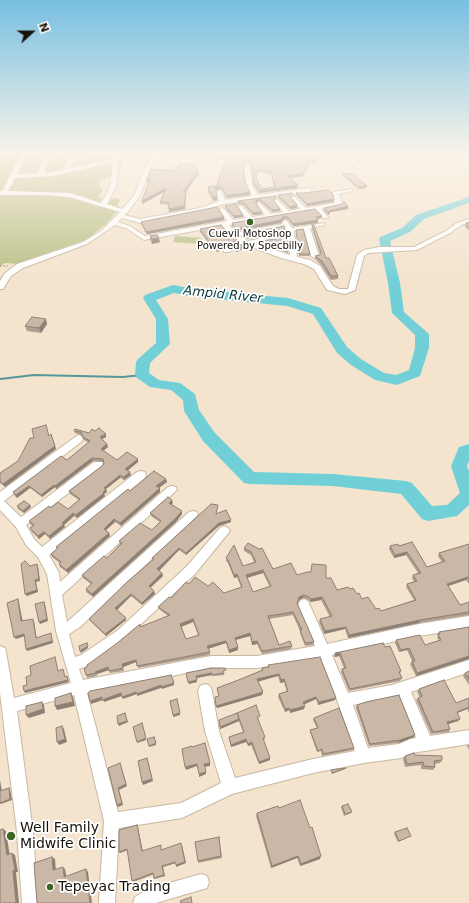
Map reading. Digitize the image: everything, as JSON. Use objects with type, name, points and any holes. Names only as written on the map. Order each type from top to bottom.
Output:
[{"type":"street","points":[[54,194],[70,196],[103,205],[140,221],[202,210],[214,204],[223,202],[277,194]]},
{"type":"street","points":[[103,205],[109,194]]},
{"type":"street","points":[[0,287],[8,275],[20,266],[86,243],[103,232],[123,214],[138,194]]},
{"type":"street","points":[[220,194],[223,202]]},
{"type":"street","points":[[226,251],[242,243],[269,239],[289,230],[306,219],[317,208],[339,204],[333,197],[334,194]]},
{"type":"street","points":[[294,198],[306,219],[315,256]]},
{"type":"street","points":[[276,201],[288,213],[306,219],[324,221],[317,208]]},
{"type":"street","points":[[259,204],[269,216]]},
{"type":"street","points":[[240,207],[250,219]]},
{"type":"street","points":[[222,210],[233,235],[271,252],[307,262],[317,268],[330,288],[345,292],[351,290],[361,255],[366,251],[415,249],[448,232],[459,224],[469,221]]},
{"type":"street","points":[[114,223],[128,227],[144,238],[288,213]]},
{"type":"street","points":[[278,215],[289,230],[294,258]]},
{"type":"street","points":[[188,216],[196,229]]},
{"type":"street","points":[[168,219],[177,232]]},
{"type":"street","points":[[210,219],[214,226]]},
{"type":"street","points":[[149,222],[157,235]]},
{"type":"street","points":[[233,235],[289,230]]},
{"type":"street","points":[[269,239],[271,252]]},
{"type":"street","points":[[0,498],[78,439]]},
{"type":"street","points":[[20,524],[98,465]]},
{"type":"street","points":[[42,554],[141,475]]},
{"type":"street","points":[[57,592],[172,490]]},
{"type":"street","points":[[0,503],[20,524],[30,542],[42,554],[53,573],[62,631],[79,688],[112,821],[107,903]]},
{"type":"street","points":[[62,631],[76,623],[193,515]]},
{"type":"street","points":[[72,665],[85,660],[122,634],[191,570],[224,531]]},
{"type":"street","points":[[304,605],[344,700],[364,756]]},
{"type":"street","points":[[9,706],[79,688],[211,662],[257,662],[324,651],[419,630],[469,622]]},
{"type":"street","points":[[0,652],[9,706],[25,832],[30,903]]},
{"type":"street","points":[[344,700],[392,692],[469,666]]},
{"type":"street","points":[[402,688],[426,744]]},
{"type":"street","points":[[205,691],[212,731],[230,787]]},
{"type":"street","points":[[112,821],[182,810],[230,787],[312,766],[364,756],[402,751],[410,746],[469,737]]},
{"type":"street","points":[[141,903],[154,894],[201,882]]},
{"type":"green space","points":[[0,194],[100,194],[98,196],[105,200],[118,198],[120,200],[117,206],[121,207],[106,224],[86,240],[18,264],[5,263],[0,266]]},
{"type":"green space","points":[[175,236],[202,238],[200,244],[173,242]]},
{"type":"building","points":[[144,194],[155,194],[142,201]]},
{"type":"building","points":[[163,194],[186,194],[184,206],[169,209],[168,202],[160,202]]},
{"type":"building","points":[[212,194],[217,194],[217,196],[213,197]]},
{"type":"building","points":[[225,194],[237,194],[226,196]]},
{"type":"building","points":[[291,194],[290,196],[297,205],[290,207],[278,195]]},
{"type":"building","points":[[297,194],[332,194],[334,199],[307,204]]},
{"type":"building","points":[[276,196],[273,200],[280,209],[272,210],[259,198]]},
{"type":"building","points":[[259,198],[255,202],[262,212],[253,213],[243,202],[238,203],[238,201]]},
{"type":"building","points":[[344,202],[348,206],[329,211],[330,212],[324,208],[342,204]]},
{"type":"building","points":[[236,204],[243,215],[234,216],[225,206]]},
{"type":"building","points":[[217,207],[224,217],[146,232],[141,222]]},
{"type":"building","points":[[315,209],[322,216],[316,217],[318,220],[293,224],[288,217],[284,216],[281,220],[236,229],[232,223]]},
{"type":"building","points":[[221,225],[237,240],[217,250],[212,246],[200,229]]},
{"type":"building","points":[[312,225],[314,225],[326,258],[329,258],[338,276],[331,276],[322,261],[315,256],[320,255],[321,252]]},
{"type":"building","points":[[284,226],[285,230],[248,237],[243,234]]},
{"type":"building","points":[[303,229],[310,254],[299,254],[296,230]]},
{"type":"building","points":[[157,235],[159,238],[152,239],[150,236]]},
{"type":"building","points":[[287,237],[288,250],[262,241]]},
{"type":"building","points":[[247,242],[237,248],[235,247]]},
{"type":"building","points":[[32,317],[46,319],[39,328],[25,326]]},
{"type":"building","points":[[46,425],[49,436],[51,434],[55,446],[3,484],[0,481],[0,473],[18,461],[30,438],[34,438],[32,429]]},
{"type":"building","points":[[99,428],[106,434],[100,437],[107,444],[101,449],[117,460],[127,452],[138,459],[125,469],[130,472],[124,477],[120,475],[104,488],[106,489],[103,492],[104,493],[76,515],[73,513],[62,523],[64,524],[49,536],[44,532],[38,536],[30,528],[34,525],[29,521],[49,506],[51,508],[58,502],[68,509],[80,499],[69,491],[102,466],[104,463],[103,459],[92,458],[41,495],[29,486],[16,495],[13,492],[61,456],[67,460],[90,441],[83,437],[81,432],[74,431],[75,429],[89,433],[92,429],[95,431]]},
{"type":"building","points":[[154,471],[166,479],[156,486],[160,488],[120,523],[114,519],[104,529],[109,533],[66,570],[59,564],[61,562],[51,554],[58,548],[56,547],[128,489],[130,491]]},
{"type":"building","points":[[168,497],[172,500],[169,503],[182,511],[175,519],[92,594],[86,589],[92,583],[82,575],[104,556],[107,558],[122,543],[119,541],[140,523],[152,530],[161,521],[150,513]]},
{"type":"building","points":[[24,501],[30,505],[23,511],[17,506]]},
{"type":"building","points":[[211,504],[218,505],[216,514],[226,510],[231,520],[219,523],[186,553],[179,548],[157,569],[162,573],[149,586],[154,591],[142,603],[131,594],[115,608],[126,618],[105,634],[89,619]]},
{"type":"building","points":[[412,542],[427,567],[445,561],[439,553],[469,544],[469,578],[468,577],[447,584],[460,605],[469,602],[469,612],[420,620],[349,635],[346,627],[325,631],[320,619],[332,616],[322,597],[311,599],[304,595],[299,597],[297,603],[314,642],[305,643],[300,630],[302,630],[293,612],[268,616],[279,645],[290,641],[292,646],[262,651],[257,641],[252,642],[250,633],[235,638],[238,647],[229,650],[226,641],[207,646],[210,652],[137,666],[136,660],[122,664],[123,668],[109,671],[108,667],[95,672],[96,673],[86,675],[84,669],[87,665],[140,624],[140,627],[170,615],[158,607],[169,597],[171,598],[186,582],[189,584],[195,577],[208,586],[213,582],[224,593],[242,587],[237,574],[234,575],[226,558],[234,545],[243,566],[256,562],[251,552],[244,548],[248,543],[259,549],[262,548],[273,569],[291,563],[297,575],[311,572],[312,564],[326,565],[326,578],[331,578],[337,590],[348,587],[350,589],[353,588],[357,594],[359,593],[362,599],[368,597],[376,609],[379,608],[381,611],[416,600],[407,584],[417,581],[413,575],[421,573],[407,552],[395,555],[390,546],[398,544],[399,546]],"holes":[[[263,570],[271,586],[253,592],[246,575]],[[193,619],[199,635],[186,639],[180,624]]]},
{"type":"building","points":[[25,561],[30,566],[37,564],[39,579],[35,580],[37,590],[25,594],[21,564]]},
{"type":"building","points":[[18,599],[21,621],[33,619],[36,638],[51,633],[52,641],[26,649],[24,634],[14,637],[7,603]]},
{"type":"building","points":[[44,602],[47,619],[39,622],[35,604]]},
{"type":"building","points":[[469,627],[469,656],[417,673],[412,661],[415,661],[409,648],[401,650],[396,640],[420,635],[425,645],[441,640],[438,635],[440,634],[439,632]]},
{"type":"building","points":[[87,643],[88,646],[80,651],[79,646]]},
{"type":"building","points":[[383,643],[385,647],[390,646],[401,671],[399,672],[402,678],[350,689],[342,669],[346,668],[340,653],[335,653]]},
{"type":"building","points":[[55,657],[58,671],[63,669],[65,677],[67,676],[68,680],[24,691],[23,686],[27,685],[26,677],[31,675],[30,666]]},
{"type":"building","points":[[320,657],[336,698],[319,702],[316,697],[303,702],[305,706],[290,710],[289,708],[285,709],[279,694],[288,691],[284,679],[281,680],[279,674],[257,679],[263,692],[216,706],[215,697],[219,696],[217,688],[263,670],[262,668],[269,667],[268,665]]},
{"type":"building","points":[[211,668],[225,668],[226,670],[223,671],[224,673],[212,675],[212,673],[196,676],[197,680],[188,682],[186,673]]},
{"type":"building","points":[[469,671],[469,679],[465,673]]},
{"type":"building","points":[[171,675],[174,683],[161,687],[161,685],[137,694],[136,692],[122,697],[121,693],[102,700],[102,697],[90,701],[88,693],[90,691]]},
{"type":"building","points":[[444,680],[456,703],[469,698],[469,707],[457,712],[460,719],[447,722],[450,729],[433,732],[418,698],[422,696],[419,689]]},
{"type":"building","points":[[71,693],[73,702],[55,706],[55,698]]},
{"type":"building","points":[[399,695],[415,735],[400,740],[370,744],[357,705]]},
{"type":"building","points":[[177,699],[180,713],[173,715],[170,701]]},
{"type":"building","points":[[42,702],[43,709],[26,715],[26,706]]},
{"type":"building","points":[[256,705],[260,716],[257,717],[265,737],[263,738],[270,758],[259,762],[252,742],[248,744],[246,739],[231,745],[229,737],[244,732],[237,713]]},
{"type":"building","points":[[339,708],[354,748],[323,754],[322,749],[318,751],[310,730],[318,728],[314,718]]},
{"type":"building","points":[[125,713],[127,721],[118,724],[117,716]]},
{"type":"building","points":[[237,713],[239,719],[220,727],[219,720]]},
{"type":"building","points":[[142,723],[146,738],[137,742],[133,727]]},
{"type":"building","points":[[62,726],[65,739],[57,742],[56,728]]},
{"type":"building","points":[[154,737],[156,743],[149,746],[147,739]]},
{"type":"building","points":[[205,743],[210,763],[204,764],[206,772],[199,774],[197,764],[185,767],[182,749]]},
{"type":"building","points":[[414,753],[415,755],[442,756],[442,760],[434,761],[435,767],[424,766],[423,762],[407,764],[405,756]]},
{"type":"building","points":[[147,758],[152,779],[142,782],[138,761]]},
{"type":"building","points":[[120,763],[126,784],[118,788],[122,803],[117,805],[108,768]]},
{"type":"building","points":[[346,768],[332,773],[331,770]]},
{"type":"building","points":[[9,788],[10,799],[0,803],[0,791]]},
{"type":"building","points":[[300,800],[310,828],[312,827],[321,856],[301,864],[298,856],[272,866],[257,813],[278,806],[279,808]]},
{"type":"building","points":[[348,804],[352,812],[345,814],[342,806]]},
{"type":"building","points":[[137,825],[142,851],[161,845],[161,850],[181,843],[185,862],[176,865],[175,862],[162,866],[164,875],[154,878],[153,873],[132,881],[127,849],[119,852],[119,830]]},
{"type":"building","points":[[407,828],[411,836],[399,841],[395,832]]},
{"type":"building","points":[[3,829],[7,855],[12,853],[15,870],[13,871],[16,902],[14,903],[0,903],[0,830]]},
{"type":"building","points":[[219,837],[221,856],[198,861],[195,842]]},
{"type":"building","points":[[52,857],[53,870],[63,867],[64,877],[86,869],[90,903],[37,903],[34,863]]},
{"type":"building","points":[[191,897],[192,903],[181,903],[180,901]]},
{"type":"waterway","name":"Ampid River","points":[[469,200],[420,217],[406,230],[384,239],[394,283],[398,313],[422,334],[422,348],[415,373],[397,380],[380,377],[356,362],[342,350],[317,311],[288,302],[195,293],[173,289],[149,298],[162,319],[163,344],[143,362],[142,375],[155,384],[175,386],[190,398],[192,411],[209,437],[250,478],[333,480],[406,488],[428,514],[451,511],[469,495],[459,466],[465,451],[469,450]]},
{"type":"waterway","points":[[0,379],[34,375],[123,377],[142,375]]},
{"type":"place","name":"Cuevil Motoshop Powered by Specbilly","points":[[250,222]]},
{"type":"place","name":"Well Family Midwife Clinic","points":[[11,836]]},
{"type":"place","name":"Tepeyac Trading","points":[[50,887]]}]
